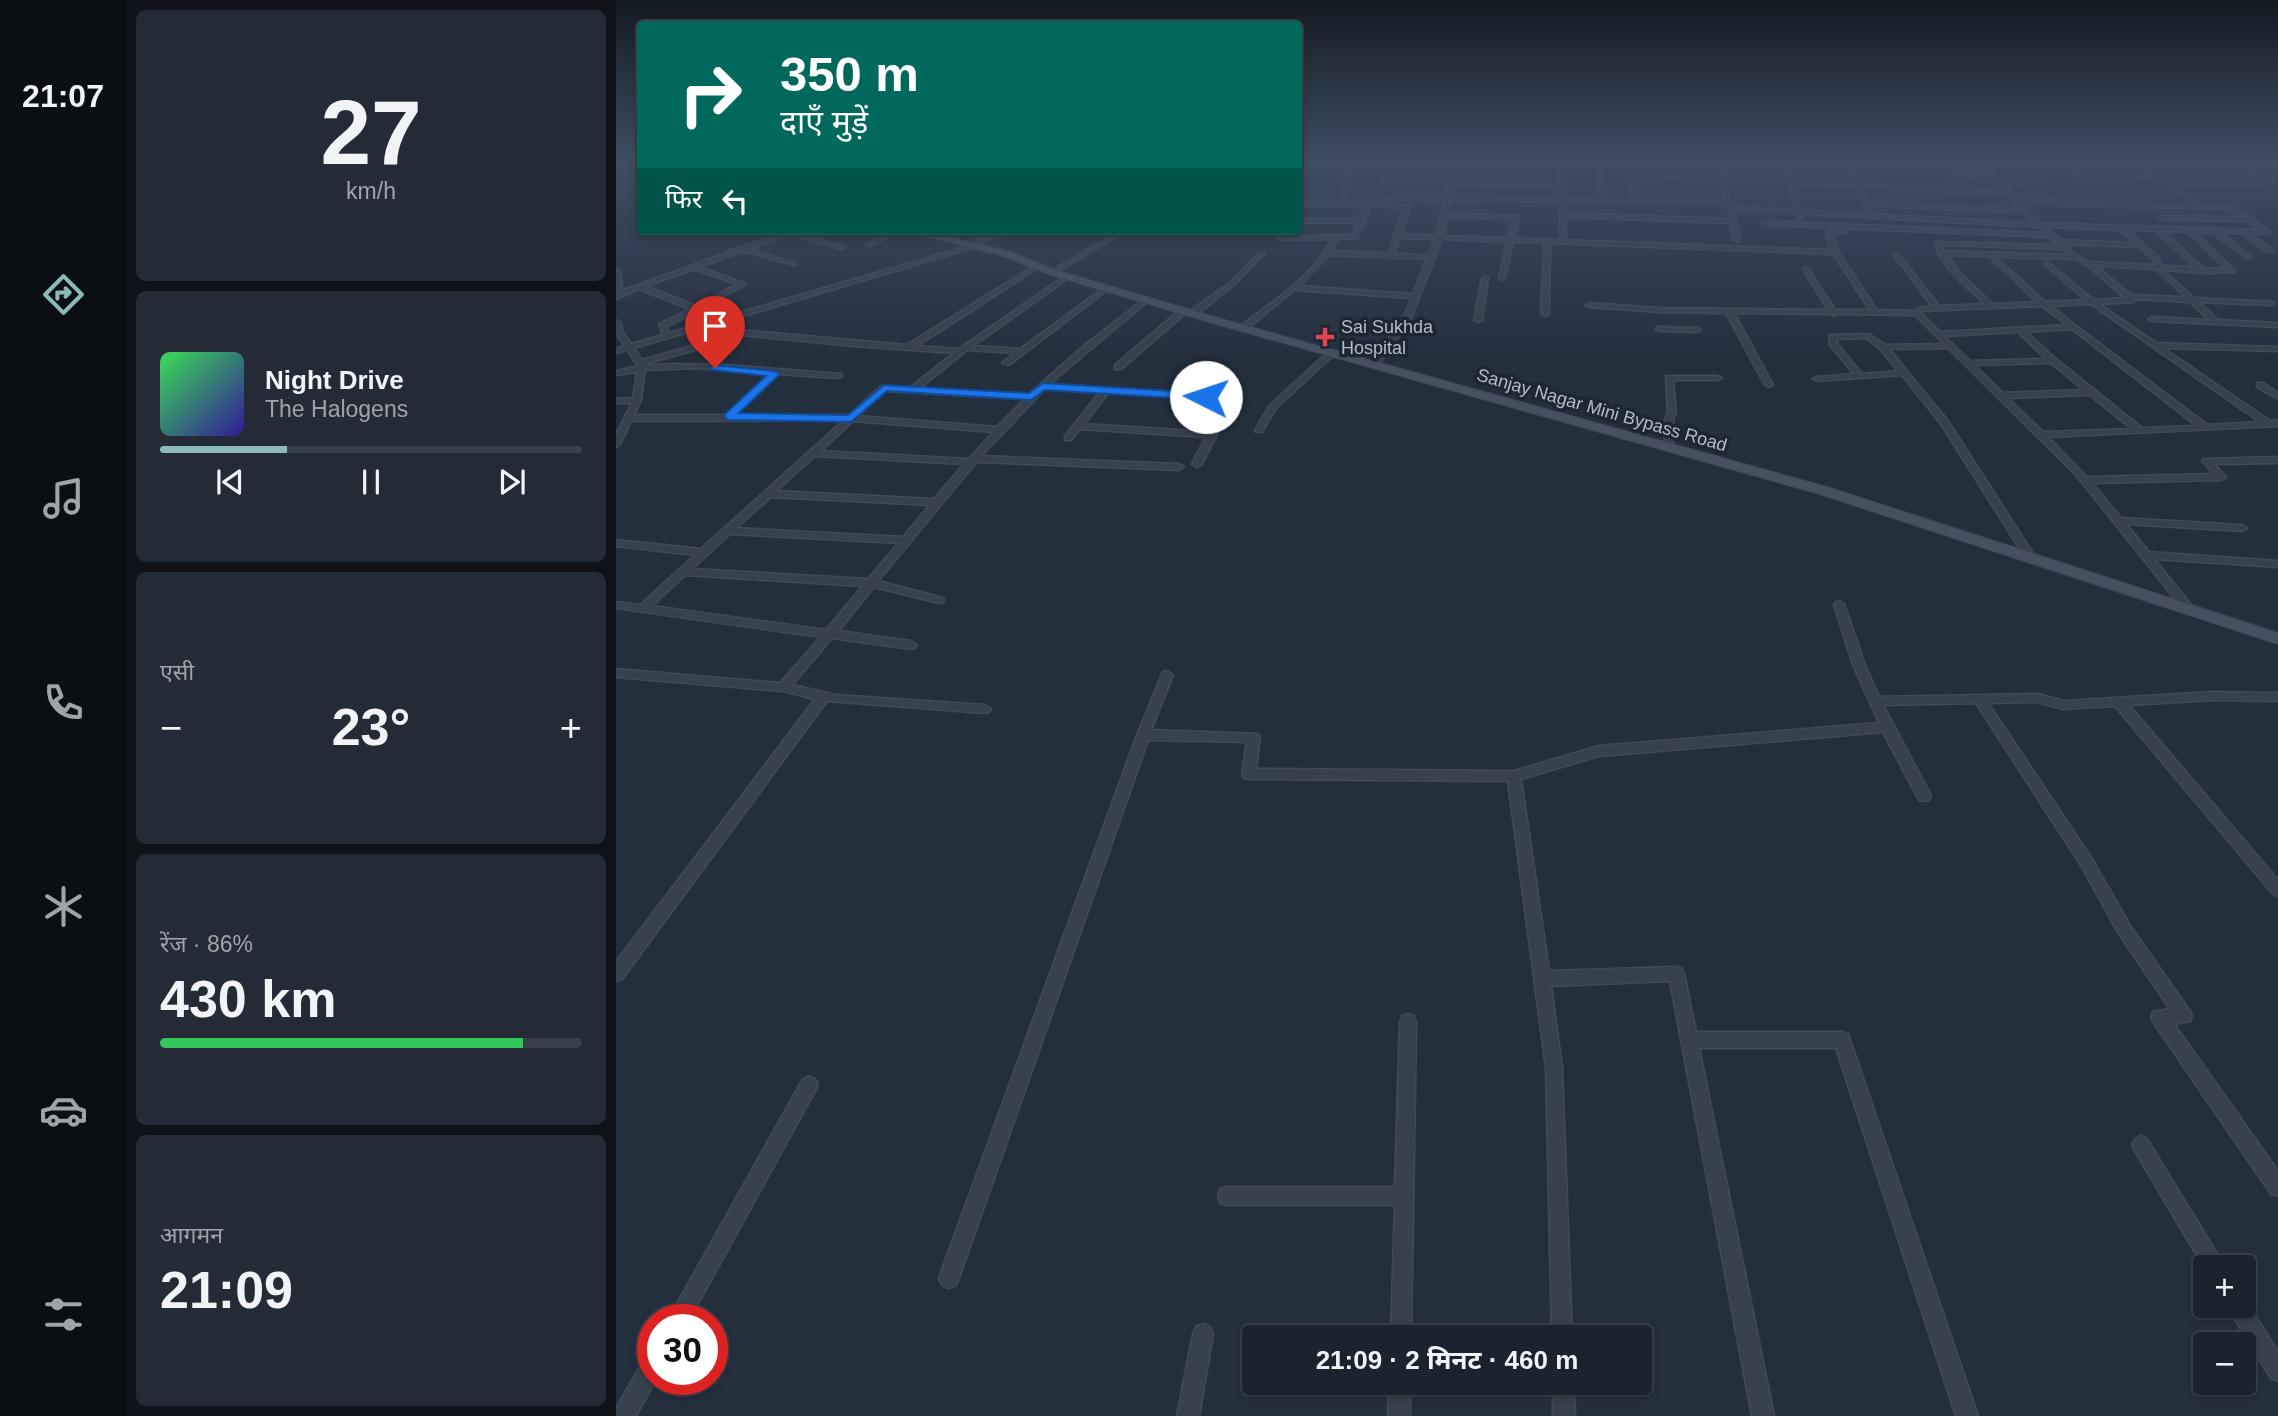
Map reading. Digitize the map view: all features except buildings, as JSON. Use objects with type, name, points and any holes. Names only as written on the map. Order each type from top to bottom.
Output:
[{"type":"street","points":[[1280,238],[1355,237],[1360,225]]},
{"type":"street","points":[[1390,256],[1402,225]]},
{"type":"street","points":[[1374,365],[1407,318],[1442,225]]},
{"type":"street","points":[[1502,278],[1515,225]]},
{"type":"street","points":[[1563,225],[1563,242]]},
{"type":"street","points":[[1632,225],[1633,243]]},
{"type":"street","points":[[1734,225],[1737,240]]},
{"type":"street","points":[[1828,225],[2052,235]]},
{"type":"street","points":[[1590,305],[1834,314],[1917,313],[1920,309],[2133,300],[2089,264],[2075,257],[2040,225]]},
{"type":"street","points":[[2061,225],[2267,232],[2257,225]]},
{"type":"street","points":[[1851,226],[1853,232],[1829,232],[1834,248],[1875,313]]},
{"type":"street","points":[[2121,228],[2157,259],[2160,269],[2217,323]]},
{"type":"street","points":[[2157,229],[2203,271]]},
{"type":"street","points":[[2089,264],[2233,271],[2188,230]]},
{"type":"street","points":[[2214,230],[2248,257]]},
{"type":"street","points":[[2243,232],[2270,251]]},
{"type":"street","points":[[616,270],[616,295],[782,235]]},
{"type":"street","points":[[800,235],[842,247]]},
{"type":"street","points":[[868,245],[889,235]]},
{"type":"street","name":"Sanjay Nagar Mini Bypass Road","points":[[928,235],[1007,254],[1052,272],[1146,300],[1825,491],[2278,639]]},
{"type":"street","points":[[706,325],[1001,235]]},
{"type":"street","points":[[1052,272],[1117,235]]},
{"type":"street","points":[[1398,236],[1834,248]]},
{"type":"street","points":[[1243,328],[1292,288],[1326,253],[1335,239]]},
{"type":"street","points":[[1725,239],[1751,240]]},
{"type":"street","points":[[1545,314],[1548,241]]},
{"type":"street","points":[[1765,241],[1834,248]]},
{"type":"street","points":[[1990,305],[1941,253],[1937,243],[2138,245]]},
{"type":"street","points":[[744,249],[793,264]]},
{"type":"street","points":[[1118,367],[1188,312],[1233,283],[1262,253]]},
{"type":"street","points":[[1326,253],[1431,257]]},
{"type":"street","points":[[1941,253],[2075,257]]},
{"type":"street","points":[[1896,254],[1937,308]]},
{"type":"street","points":[[1991,255],[2041,302],[2205,428]]},
{"type":"street","points":[[2047,264],[2091,301],[2273,424]]},
{"type":"street","points":[[908,348],[1037,266]]},
{"type":"street","points":[[667,335],[662,326],[743,284],[694,267]]},
{"type":"street","points":[[1806,269],[1834,314]]},
{"type":"street","points":[[912,390],[963,349],[1068,276]]},
{"type":"street","points":[[1478,320],[1485,278]]},
{"type":"street","points":[[642,286],[698,309]]},
{"type":"street","points":[[1006,363],[1107,288]]},
{"type":"street","points":[[1292,288],[1416,296]]},
{"type":"street","points":[[2128,297],[2271,303]]},
{"type":"street","points":[[783,687],[833,633],[937,502],[1031,397],[1073,358],[1146,300]]},
{"type":"street","points":[[1729,312],[1769,385]]},
{"type":"street","points":[[1917,313],[2085,480],[2191,611]]},
{"type":"street","points":[[2152,319],[2278,325]]},
{"type":"street","points":[[616,322],[619,332],[642,365],[637,400],[616,444]]},
{"type":"street","points":[[616,348],[699,324],[744,333],[908,348],[1021,351]]},
{"type":"street","points":[[1937,334],[2073,327]]},
{"type":"street","points":[[1660,329],[1697,330]]},
{"type":"street","points":[[2020,330],[2053,361],[2139,430]]},
{"type":"street","points":[[616,373],[744,333]]},
{"type":"street","points":[[1860,376],[1834,345],[1832,337],[1868,336],[1883,347],[1945,423],[2032,560]]},
{"type":"street","points":[[2154,345],[2278,349]]},
{"type":"street","points":[[1883,347],[1950,346]]},
{"type":"street","points":[[1259,430],[1273,407],[1332,353]]},
{"type":"street","points":[[1966,363],[2053,361]]},
{"type":"street","points":[[642,365],[838,376]]},
{"type":"street","points":[[1818,379],[1904,373]]},
{"type":"street","points":[[729,417],[774,374]]},
{"type":"street","points":[[1669,447],[1669,420],[1672,412],[1669,378],[1718,378]]},
{"type":"street","points":[[2260,385],[2278,397]]},
{"type":"street","points":[[1043,386],[1231,398],[1197,464]]},
{"type":"street","points":[[642,610],[884,388],[1031,397]]},
{"type":"street","points":[[1068,438],[1106,390]]},
{"type":"street","points":[[1999,396],[2093,392]]},
{"type":"street","points":[[616,401],[637,400]]},
{"type":"street","points":[[616,420],[851,418],[1002,430]]},
{"type":"street","points":[[2040,435],[2273,424]]},
{"type":"street","points":[[1077,426],[1212,435]]},
{"type":"street","points":[[814,453],[1179,467]]},
{"type":"street","points":[[2085,480],[2221,477],[2207,461],[2278,460]]},
{"type":"street","points":[[771,494],[937,502]]},
{"type":"street","points":[[2118,521],[2242,528]]},
{"type":"street","points":[[730,531],[906,540]]},
{"type":"street","points":[[616,543],[705,553]]},
{"type":"street","points":[[2145,555],[2278,564]]},
{"type":"street","points":[[684,572],[873,583],[939,600]]},
{"type":"street","points":[[1839,604],[1859,665],[1887,727],[1924,796]]},
{"type":"street","points":[[616,605],[911,645]]},
{"type":"street","points":[[616,673],[783,687],[824,696],[985,709]]},
{"type":"street","points":[[949,1278],[1143,735],[1167,675]]},
{"type":"street","points":[[616,974],[824,696]]},
{"type":"street","points":[[1875,701],[2038,698],[2063,705],[2213,696],[2278,697]]},
{"type":"street","points":[[1979,699],[2087,863],[2123,929],[2184,1016],[2159,1017],[2278,1187]]},
{"type":"street","points":[[2119,701],[2278,890]]},
{"type":"street","points":[[1143,735],[1254,737],[1249,774],[1514,776],[1599,751],[1887,727]]},
{"type":"street","points":[[1514,776],[1554,1069],[1562,1325]]},
{"type":"street","points":[[1542,979],[1676,974],[1763,1416]]},
{"type":"street","points":[[1401,1325],[1408,1022]]},
{"type":"street","points":[[1689,1040],[1842,1040],[1967,1416]]},
{"type":"street","points":[[687,1304],[809,1085]]},
{"type":"street","points":[[2141,1145],[2208,1255]]},
{"type":"street","points":[[1227,1196],[1402,1196]]},
{"type":"street","points":[[2245,1318],[2278,1371]]},
{"type":"street","points":[[1188,1416],[1203,1334]]},
{"type":"street","points":[[624,1416],[637,1393]]},
{"type":"street","points":[[1399,1416],[1400,1395]]},
{"type":"street","points":[[1563,1395],[1564,1416]]},
{"type":"place","name":"Sai Sukhda Hospital","points":[[1325,337]]},
{"type":"route","points":[[715,368],[774,374],[729,417],[851,418],[884,388],[1031,397],[1043,386],[1206,397]]}]
